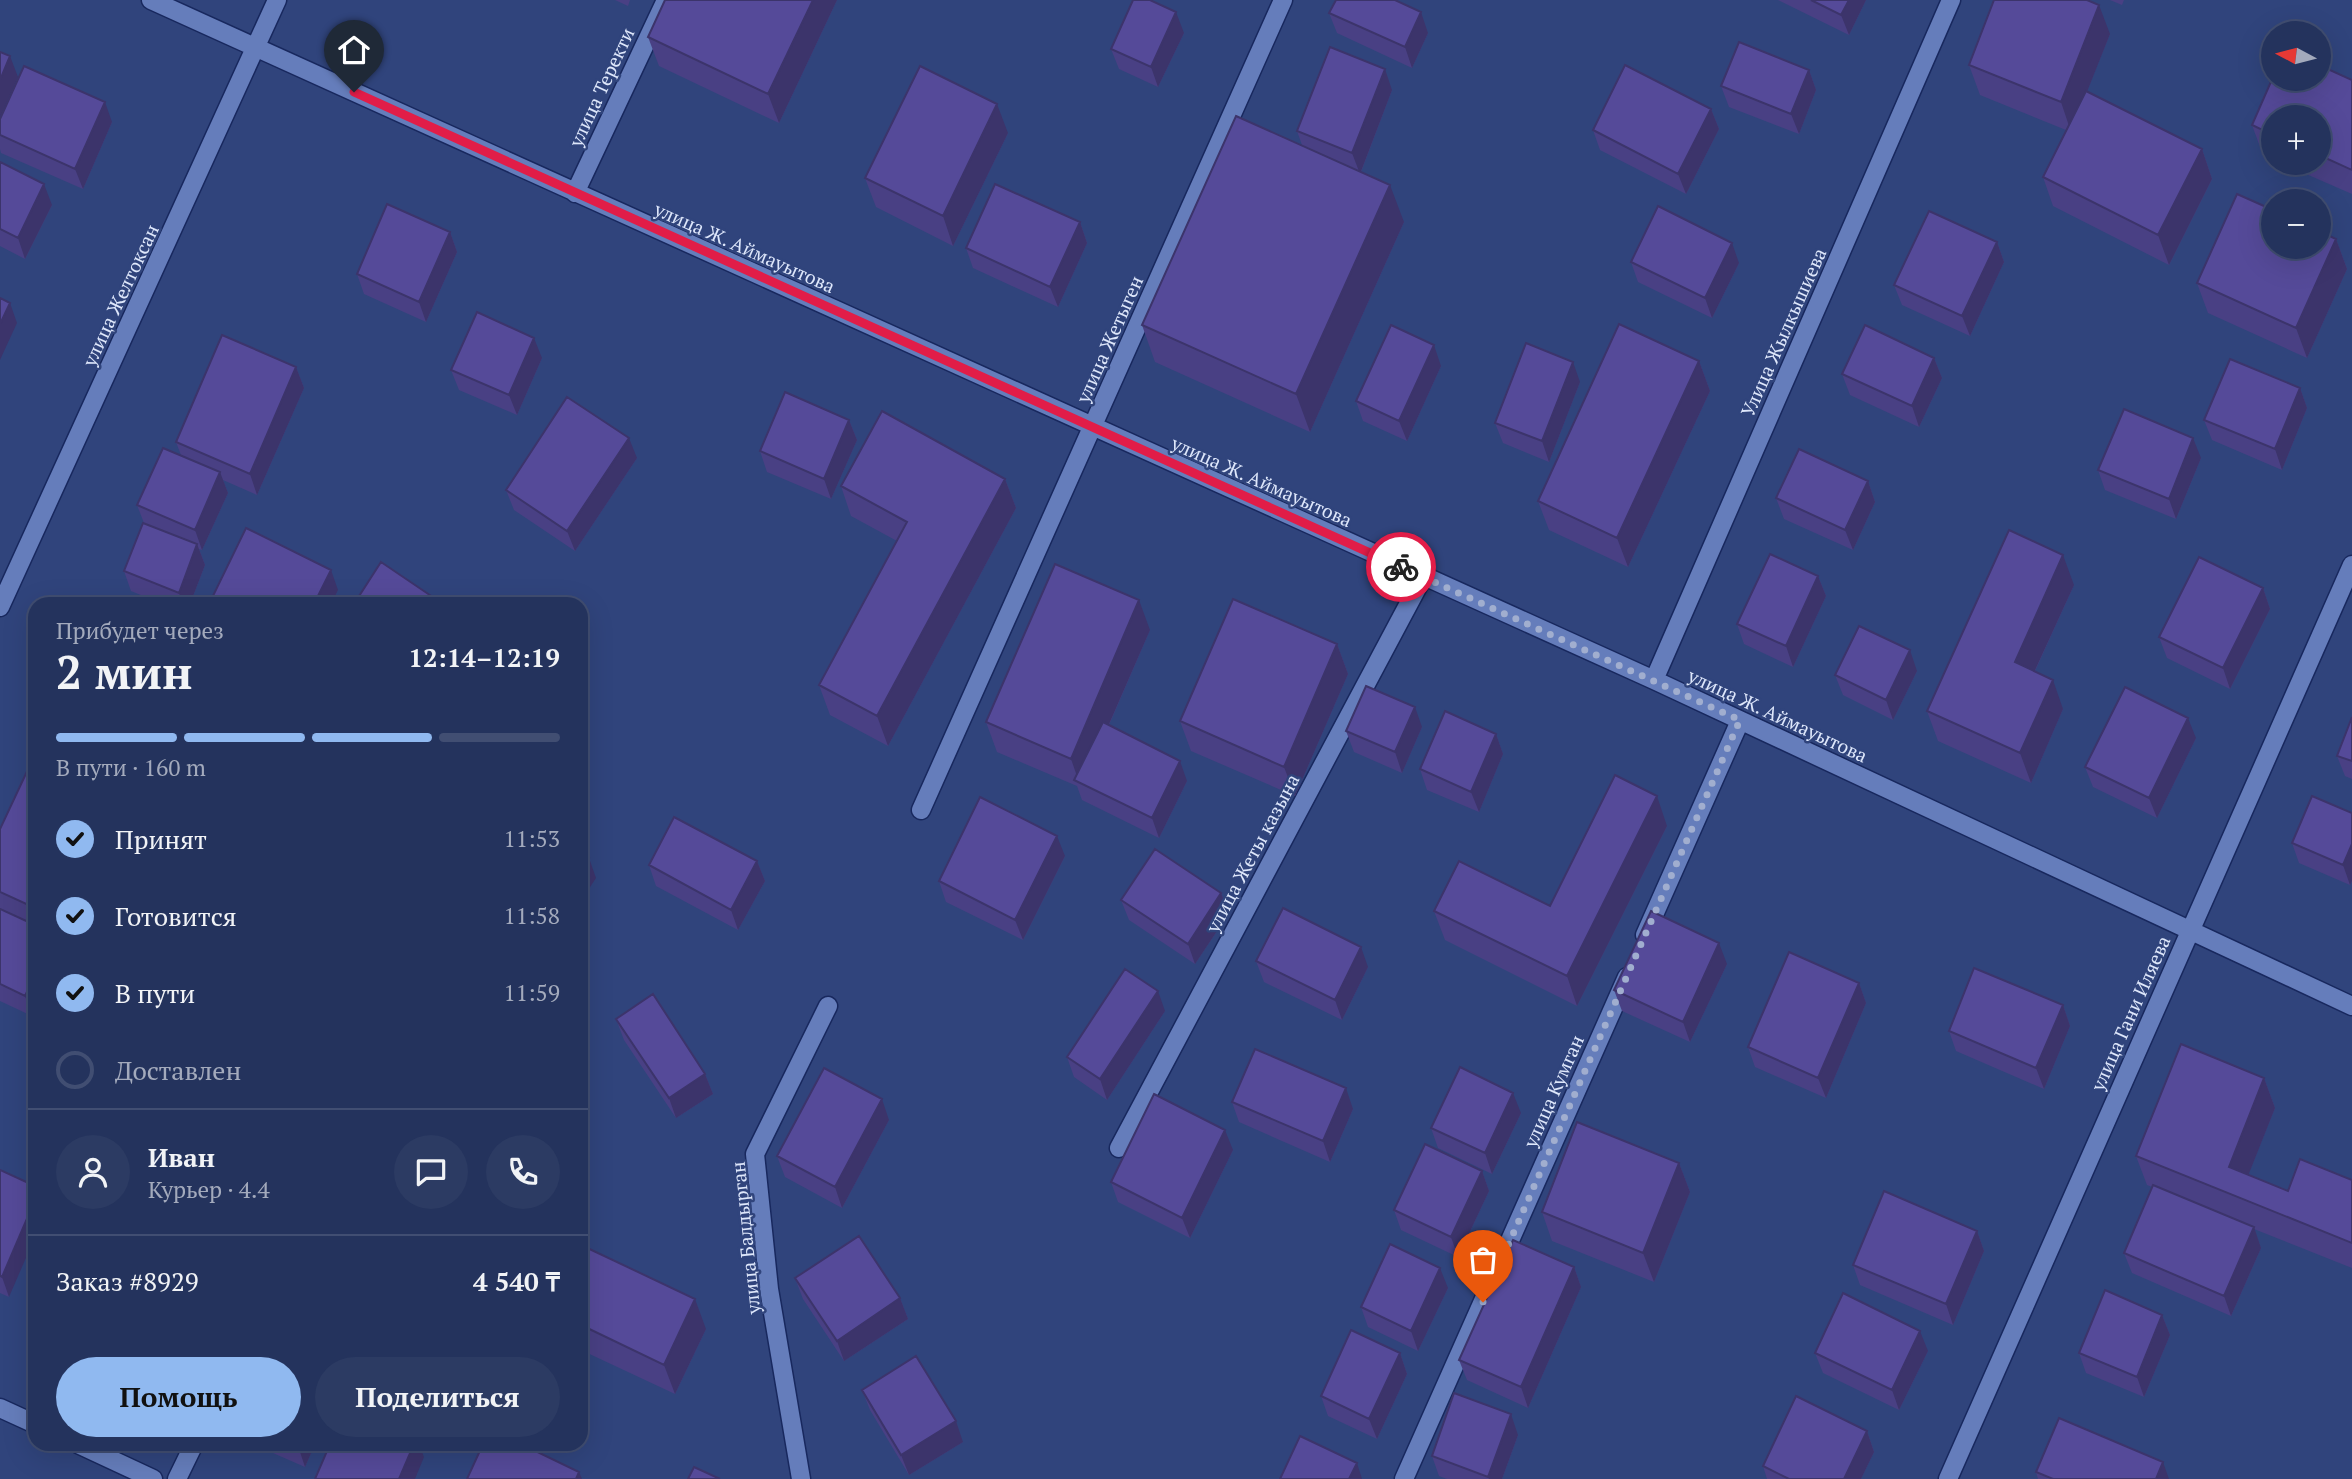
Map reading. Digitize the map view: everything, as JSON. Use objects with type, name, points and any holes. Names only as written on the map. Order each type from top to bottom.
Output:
[{"type":"street","name":"улица Ж. Аймауытова","points":[[151,0],[1654,680],[2352,1006]]},
{"type":"street","name":"улица Желтоксан","points":[[0,607],[277,0]]},
{"type":"street","name":"улица Теректи","points":[[575,193],[666,0]]},
{"type":"street","name":"улица Жетыген","points":[[921,810],[1283,0]]},
{"type":"street","name":"Улица Жылкышиева","points":[[1654,680],[1951,0]]},
{"type":"street","name":"улица Гани Иляева","points":[[1948,1479],[2352,565]]},
{"type":"street","name":"улица Жеты казына","points":[[1119,1149],[1423,577]]},
{"type":"street","name":"улица Кумган","points":[[1405,1479],[1740,720]]},
{"type":"street","name":"улица Балдырган","points":[[801,1479],[769,1289],[755,1154],[828,1006]]},
{"type":"street","points":[[0,1408],[28,1421]]},
{"type":"street","points":[[93,1451],[153,1479]]},
{"type":"street","points":[[177,1479],[191,1451]]},
{"type":"building","points":[[665,0],[813,0],[768,94],[648,37]]},
{"type":"building","points":[[1133,0],[1150,0],[1176,12],[1151,67],[1111,49]]},
{"type":"building","points":[[1336,0],[1395,0],[1421,12],[1405,47],[1329,13]]},
{"type":"building","points":[[1811,0],[1849,0],[1841,15]]},
{"type":"building","points":[[1994,0],[2087,0],[2099,5],[2061,102],[1969,65]]},
{"type":"building","points":[[1739,42],[1809,70],[1791,114],[1721,86]]},
{"type":"building","points":[[1330,47],[1385,69],[1352,153],[1297,131]]},
{"type":"building","points":[[0,52],[10,56],[0,80]]},
{"type":"building","points":[[1625,65],[1711,109],[1678,174],[1593,130]]},
{"type":"building","points":[[24,66],[105,102],[75,169],[0,135],[0,119]]},
{"type":"building","points":[[920,66],[997,104],[943,216],[865,178]]},
{"type":"building","points":[[2331,70],[2352,80],[2352,170],[2331,160],[2331,105],[2261,105],[2261,129],[2252,125],[2267,91],[2331,91]]},
{"type":"building","points":[[2086,91],[2202,149],[2158,235],[2043,177]]},
{"type":"building","points":[[1236,116],[1390,185],[1296,394],[1142,325]]},
{"type":"building","points":[[0,162],[44,184],[18,238],[0,229]]},
{"type":"building","points":[[995,184],[1080,222],[1050,287],[966,248]]},
{"type":"building","points":[[2237,194],[2261,205],[2261,259],[2327,259],[2296,328],[2197,283]]},
{"type":"building","points":[[387,204],[450,232],[419,302],[357,274]]},
{"type":"building","points":[[1658,206],[1732,243],[1705,298],[1631,262]]},
{"type":"building","points":[[1929,211],[1997,242],[1962,316],[1894,285]]},
{"type":"building","points":[[2331,237],[2336,239],[2331,250]]},
{"type":"building","points":[[0,298],[10,303],[0,324]]},
{"type":"building","points":[[477,312],[534,338],[509,395],[451,370]]},
{"type":"building","points":[[1619,324],[1699,361],[1617,538],[1538,501]]},
{"type":"building","points":[[1391,325],[1434,345],[1399,421],[1356,401]]},
{"type":"building","points":[[1865,325],[1934,358],[1912,406],[1842,374]]},
{"type":"building","points":[[222,335],[296,367],[250,474],[176,442]]},
{"type":"building","points":[[1526,343],[1573,362],[1542,441],[1495,423]]},
{"type":"building","points":[[2230,359],[2300,388],[2275,449],[2204,420]]},
{"type":"building","points":[[785,392],[849,420],[824,479],[760,451]]},
{"type":"building","points":[[567,397],[629,438],[567,531],[506,490]]},
{"type":"building","points":[[2124,409],[2193,438],[2169,499],[2098,470]]},
{"type":"building","points":[[882,411],[1005,479],[877,716],[819,685],[907,522],[841,486]]},
{"type":"building","points":[[163,448],[220,472],[195,530],[137,505]]},
{"type":"building","points":[[1799,449],[1868,481],[1845,530],[1776,498]]},
{"type":"building","points":[[143,523],[197,544],[179,593],[124,571]]},
{"type":"building","points":[[246,528],[331,570],[318,597],[212,597]]},
{"type":"building","points":[[2009,530],[2063,555],[2015,662],[2053,680],[2020,753],[1927,711]]},
{"type":"building","points":[[1770,554],[1818,576],[1786,646],[1737,624]]},
{"type":"building","points":[[2199,557],[2263,588],[2223,668],[2159,637]]},
{"type":"building","points":[[381,562],[433,597],[358,597]]},
{"type":"building","points":[[1055,564],[1139,600],[1071,759],[986,722]]},
{"type":"building","points":[[1233,599],[1337,644],[1284,767],[1180,721]]},
{"type":"building","points":[[1859,626],[1910,650],[1886,700],[1835,675]]},
{"type":"building","points":[[1366,686],[1415,707],[1395,752],[1346,731]]},
{"type":"building","points":[[2125,687],[2188,718],[2149,798],[2085,767]]},
{"type":"building","points":[[1445,711],[1496,734],[1471,792],[1420,769]]},
{"type":"building","points":[[2352,717],[2352,761],[2337,756]]},
{"type":"building","points":[[1103,722],[1180,761],[1152,818],[1074,780]]},
{"type":"building","points":[[28,769],[28,905],[0,892],[0,829]]},
{"type":"building","points":[[1615,775],[1657,796],[1567,976],[1434,911],[1459,861],[1550,906]]},
{"type":"building","points":[[2312,796],[2352,813],[2352,844],[2343,865],[2292,843]]},
{"type":"building","points":[[980,797],[1057,836],[1015,920],[939,881]]},
{"type":"building","points":[[674,817],[757,861],[731,910],[649,865]]},
{"type":"building","points":[[1155,849],[1221,893],[1188,944],[1121,900]]},
{"type":"building","points":[[1283,908],[1361,947],[1335,1000],[1256,961]]},
{"type":"building","points":[[0,909],[28,922],[28,990],[25,996],[0,984]]},
{"type":"building","points":[[1651,911],[1719,943],[1683,1022],[1614,990]]},
{"type":"building","points":[[1789,952],[1859,983],[1818,1078],[1748,1047]]},
{"type":"building","points":[[1974,968],[2063,1005],[2036,1068],[1949,1031]]},
{"type":"building","points":[[1125,969],[1158,991],[1100,1079],[1067,1057]]},
{"type":"building","points":[[653,994],[705,1074],[669,1098],[616,1019]]},
{"type":"building","points":[[2181,1044],[2264,1078],[2229,1167],[2288,1191],[2300,1159],[2352,1180],[2352,1243],[2136,1156]]},
{"type":"building","points":[[1255,1049],[1346,1088],[1323,1141],[1232,1102]]},
{"type":"building","points":[[1460,1067],[1513,1093],[1485,1153],[1431,1128]]},
{"type":"building","points":[[824,1068],[882,1099],[835,1187],[777,1156]]},
{"type":"building","points":[[1154,1094],[1225,1130],[1182,1218],[1111,1182]]},
{"type":"building","points":[[1577,1122],[1679,1163],[1643,1253],[1542,1212]]},
{"type":"building","points":[[1425,1144],[1482,1171],[1451,1237],[1394,1210]]},
{"type":"building","points":[[0,1170],[28,1183],[28,1216],[2,1277]]},
{"type":"building","points":[[2153,1185],[2254,1227],[2224,1296],[2124,1253]]},
{"type":"building","points":[[1884,1191],[1977,1231],[1946,1304],[1853,1265]]},
{"type":"building","points":[[859,1236],[900,1298],[837,1341],[795,1278]]},
{"type":"building","points":[[1513,1240],[1574,1267],[1521,1387],[1459,1360]]},
{"type":"building","points":[[1390,1244],[1440,1268],[1411,1331],[1361,1307]]},
{"type":"building","points":[[588,1248],[695,1299],[664,1365],[588,1328]]},
{"type":"building","points":[[2105,1290],[2162,1315],[2137,1377],[2079,1353]]},
{"type":"building","points":[[1843,1293],[1920,1331],[1892,1390],[1815,1353]]},
{"type":"building","points":[[1351,1330],[1400,1353],[1369,1419],[1321,1396]]},
{"type":"building","points":[[916,1356],[956,1421],[901,1455],[862,1390]]},
{"type":"building","points":[[1454,1393],[1511,1414],[1488,1477],[1432,1456]]},
{"type":"building","points":[[1796,1396],[1867,1431],[1844,1479],[1789,1479],[1763,1466]]},
{"type":"building","points":[[2059,1418],[2163,1462],[2156,1479],[2053,1479],[2036,1472]]},
{"type":"building","points":[[1300,1436],[1357,1463],[1349,1479],[1280,1479]]},
{"type":"building","points":[[327,1451],[411,1451],[399,1479],[315,1479]]},
{"type":"building","points":[[480,1451],[536,1451],[579,1472],[576,1479],[467,1479]]},
{"type":"building","points":[[694,1467],[720,1479],[688,1479]]},
{"type":"way so far","points":[[1401,567],[1740,720],[1483,1302]]},
{"type":"route","points":[[354,92],[1401,567]]}]
